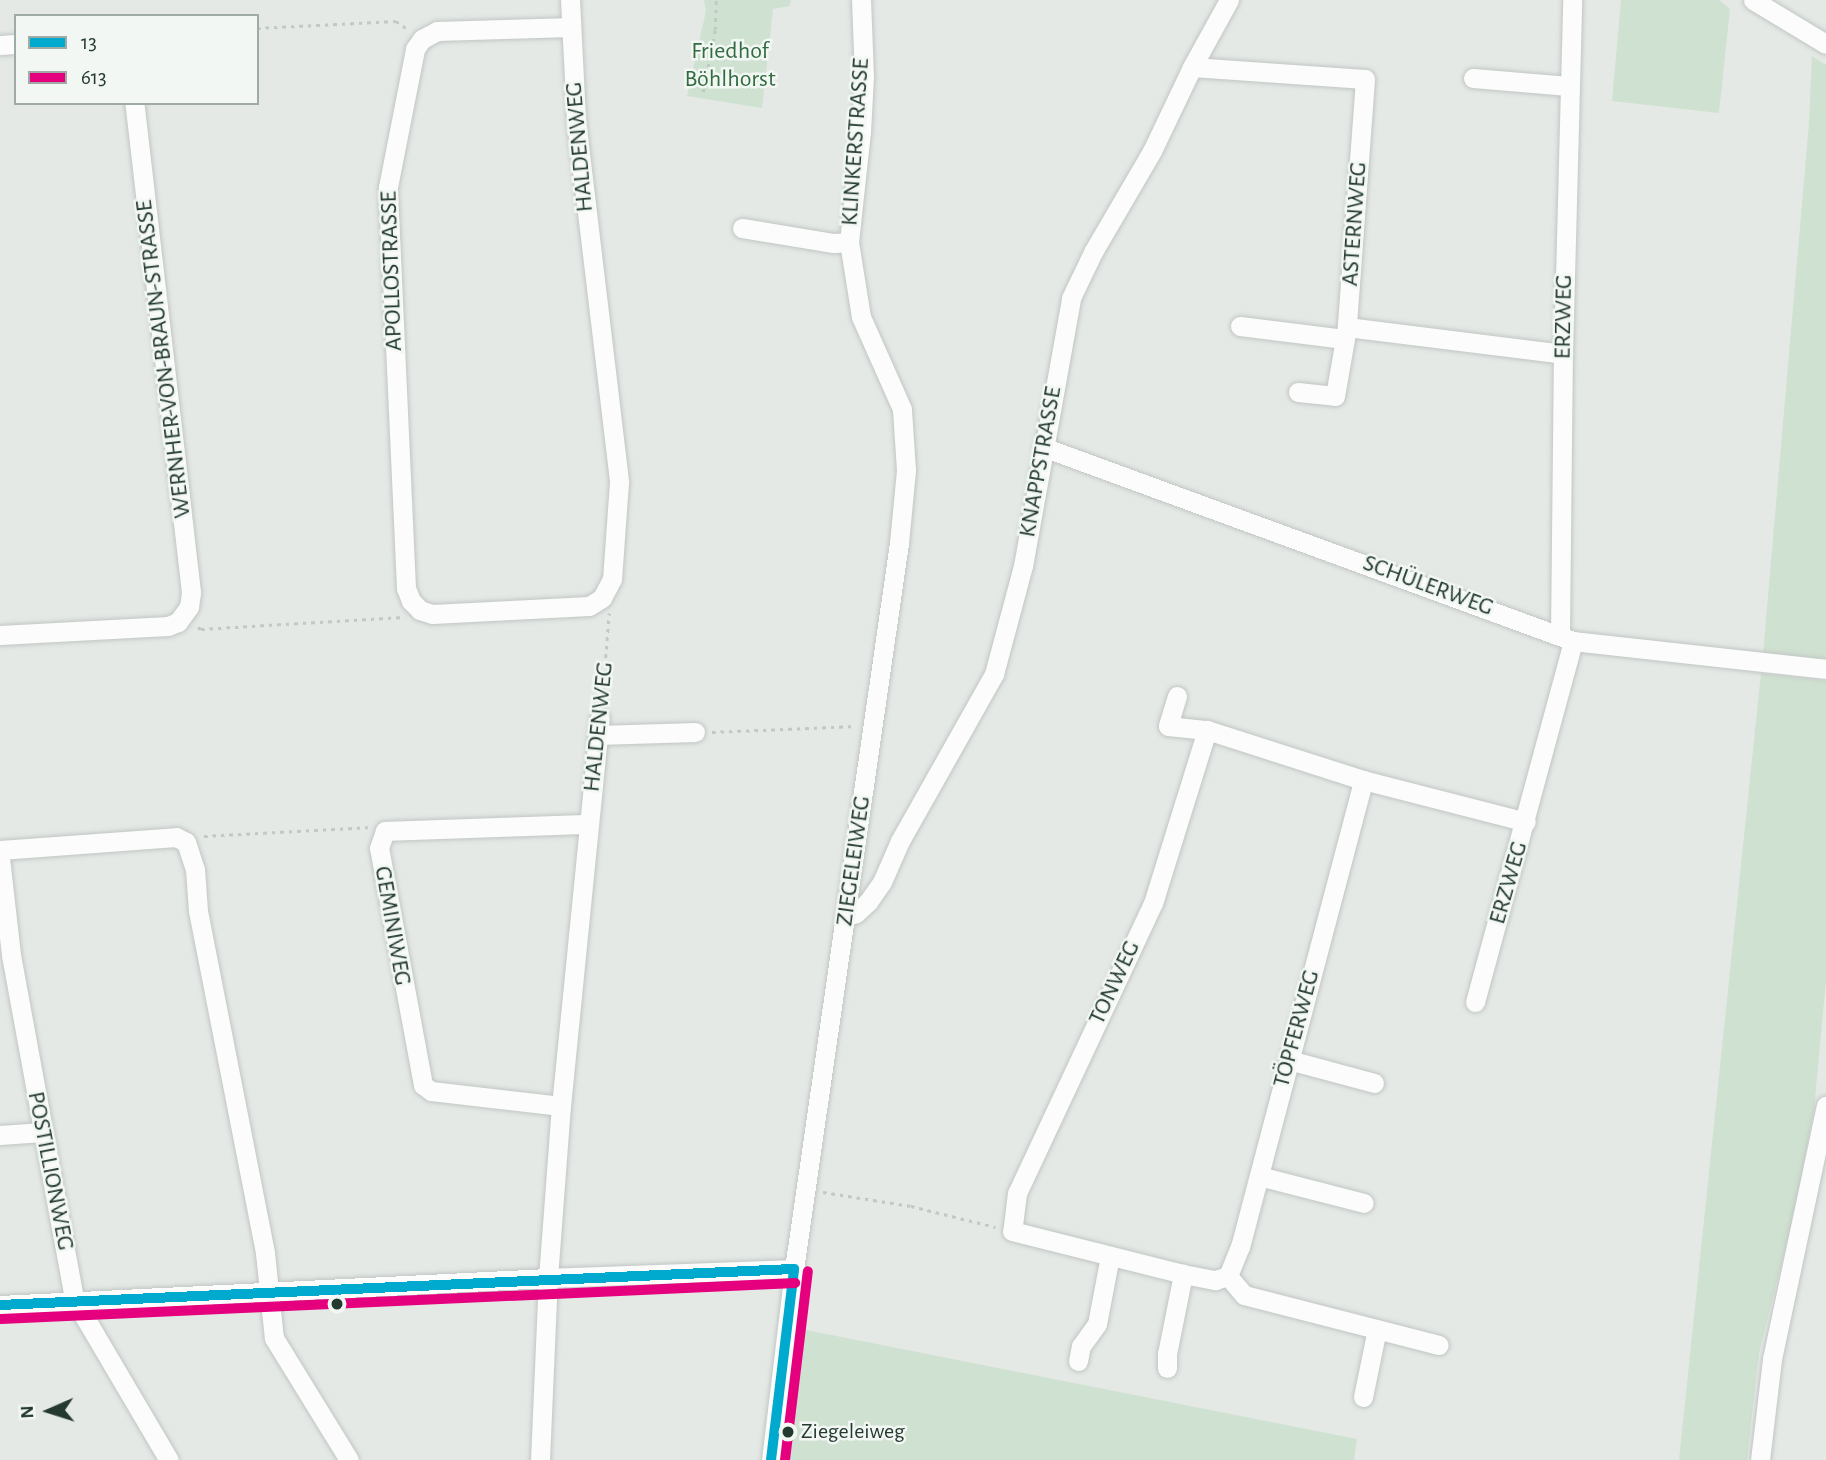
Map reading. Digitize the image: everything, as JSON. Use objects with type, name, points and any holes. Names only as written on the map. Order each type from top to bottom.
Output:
[{"type":"street","name":"HALDENWEG","points":[[570,0],[582,187],[619,482],[612,579],[602,598]]},
{"type":"street","name":"KLINKERSTRASSE","points":[[861,0],[864,77],[849,242],[861,317],[902,409],[906,431],[906,470]]},
{"type":"street","name":"KNAPPSTRASSE","points":[[847,916],[856,913],[868,902],[882,882],[900,841],[994,674],[1023,566],[1071,298],[1093,252],[1152,151],[1192,67],[1230,0]]},
{"type":"street","name":"ERZWEG","points":[[1475,1002],[1526,822],[1566,637],[1563,354],[1572,0]]},
{"type":"street","points":[[1753,0],[1826,44]]},
{"type":"street","points":[[422,39],[437,31],[571,27]]},
{"type":"street","name":"APOLLOSTRASSE","points":[[420,610],[411,601],[406,588],[387,187],[415,49],[422,39]]},
{"type":"street","name":"ASTERNWEG","points":[[1192,67],[1365,79],[1346,333]]},
{"type":"street","points":[[1473,78],[1569,86]]},
{"type":"street","name":"WERNHER-VON-BRAUN-STRASSE","points":[[134,105],[191,592],[186,614]]},
{"type":"street","name":"KLINKERSTRASSE","points":[[742,228],[834,243],[849,242]]},
{"type":"street","points":[[1240,326],[1346,333],[1563,354]]},
{"type":"street","points":[[1298,392],[1335,396],[1346,333]]},
{"type":"street","name":"SCHÜLERWEG","points":[[1043,447],[1566,637],[1826,669]]},
{"type":"street","name":"ZIEGELEIWEG","points":[[771,1460],[794,1269],[874,727],[906,470]]},
{"type":"street","points":[[420,610],[432,614],[580,608],[602,598]]},
{"type":"street","points":[[0,635],[157,627],[178,622],[186,614]]},
{"type":"street","points":[[1177,696],[1168,726],[1208,730],[1363,780],[1526,822]]},
{"type":"street","name":"HALDENWEG","points":[[540,1460],[548,1278],[561,1106],[599,726]]},
{"type":"street","points":[[599,726],[695,732]]},
{"type":"street","name":"TONWEG","points":[[1012,1231],[1017,1193],[1153,903],[1208,730]]},
{"type":"street","name":"TÖPFERWEG","points":[[1227,1276],[1235,1265],[1363,780]]},
{"type":"street","name":"GEMINIWEG","points":[[561,1106],[431,1091],[422,1085],[379,848],[380,837],[385,831],[574,822],[589,824]]},
{"type":"street","points":[[0,850],[176,837],[186,842],[195,869],[198,911],[265,1253],[274,1338],[349,1460]]},
{"type":"street","name":"POSTILLIONWEG","points":[[0,858],[11,955],[74,1300],[169,1460]]},
{"type":"street","points":[[1289,1060],[1374,1083]]},
{"type":"street","points":[[1760,1460],[1772,1359],[1806,1211],[1826,1106]]},
{"type":"street","points":[[0,1135],[43,1132]]},
{"type":"street","points":[[1259,1176],[1364,1203]]},
{"type":"street","points":[[1012,1231],[1183,1274],[1214,1280],[1227,1276],[1244,1295],[1439,1345]]},
{"type":"street","points":[[1078,1361],[1081,1346],[1097,1324],[1110,1256]]},
{"type":"street","points":[[0,1305],[548,1278],[794,1269]]},
{"type":"street","points":[[1167,1368],[1167,1354],[1183,1274]]},
{"type":"street","points":[[1363,1397],[1377,1329]]},
{"type":"path","points":[[703,92],[715,30],[716,0]]},
{"type":"path","points":[[259,28],[396,21],[422,39]]},
{"type":"path","name":"HALDENWEG","points":[[599,726],[610,616],[602,598]]},
{"type":"path","points":[[186,614],[201,629],[402,618],[420,610]]},
{"type":"path","points":[[695,732],[874,727]]},
{"type":"path","points":[[176,837],[362,827],[375,827],[385,831]]},
{"type":"path","points":[[806,1189],[911,1206],[1012,1231]]},
{"type":"green space","name":"Friedhof Böhlhorst","points":[[704,0],[791,0],[790,6],[773,9],[762,108],[687,96],[706,11]]},
{"type":"green space","points":[[1621,0],[1719,0],[1730,9],[1719,113],[1612,101]]},
{"type":"green space","points":[[1812,56],[1826,65],[1826,659],[1763,654],[1809,123]]},
{"type":"green space","points":[[1761,673],[1826,681],[1826,980],[1814,1110],[1795,1209],[1759,1353],[1747,1460],[1679,1460]]},
{"type":"green space","points":[[801,1329],[1357,1439],[1354,1460],[785,1460]]},
{"type":"transit line","name":"13","points":[[0,1305],[794,1269]]},
{"type":"transit line","name":"13","points":[[771,1460],[794,1269]]},
{"type":"transit line","name":"613","points":[[785,1460],[808,1271]]},
{"type":"transit line","name":"613","points":[[1,1319],[795,1283]]},
{"type":"place","name":"Ziegeleiweg","points":[[788,1432]]}]
